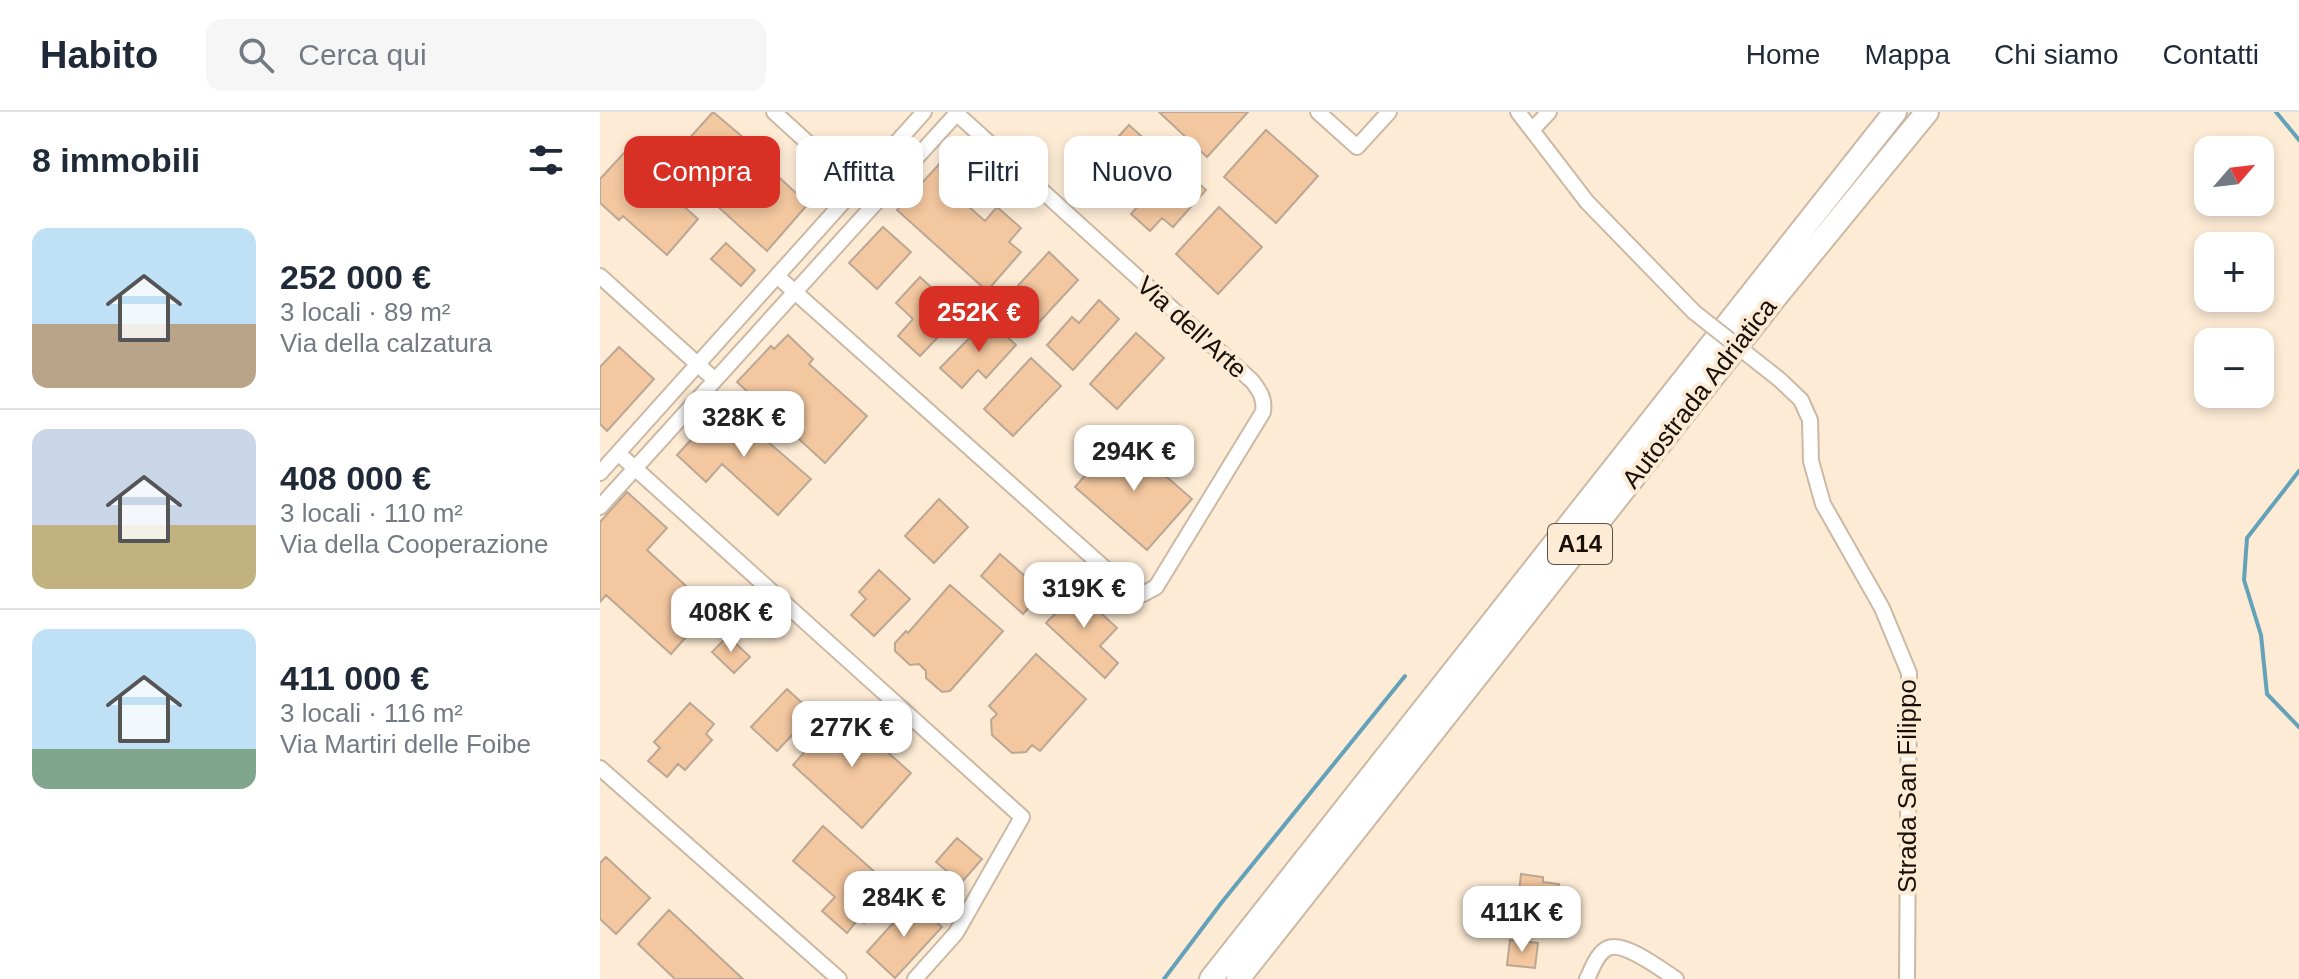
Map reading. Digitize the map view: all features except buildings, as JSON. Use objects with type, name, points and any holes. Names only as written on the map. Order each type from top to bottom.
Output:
[{"type":"highway","name":"Autostrada Adriatica","points":[[1211,979],[1895,112]]},
{"type":"highway","name":"Autostrada Adriatica","points":[[1238,979],[1764,310],[1927,112]]},
{"type":"street","points":[[774,112],[800,136]]},
{"type":"street","points":[[903,136],[924,112]]},
{"type":"street","points":[[923,149],[956,112]]},
{"type":"street","name":"Via dell'Arte","points":[[795,292],[1128,589],[1143,594],[1156,587],[1263,412],[1264,402],[1260,391],[956,112]]},
{"type":"street","points":[[1318,112],[1357,147],[1389,112]]},
{"type":"street","name":"Strada San Filippo","points":[[1518,112],[1587,202],[1694,312],[1780,380],[1801,400],[1806,410],[1810,420],[1811,461],[1823,504],[1882,608],[1909,673],[1907,979]]},
{"type":"street","points":[[1532,130],[1549,112]]},
{"type":"street","points":[[600,473],[839,208]]},
{"type":"street","points":[[600,507],[871,208]]},
{"type":"street","points":[[600,276],[715,380]]},
{"type":"street","points":[[777,276],[795,292]]},
{"type":"street","points":[[618,453],[1022,817],[956,933],[915,979]]},
{"type":"street","points":[[600,768],[839,979]]},
{"type":"street","points":[[1587,979],[1600,954],[1616,946],[1635,953],[1676,979]]},
{"type":"waterway","points":[[2276,112],[2299,140]]},
{"type":"waterway","points":[[2299,471],[2247,538],[2244,580],[2261,635],[2267,694],[2299,727]]},
{"type":"waterway","points":[[1164,979],[1222,902],[1405,676]]}]
